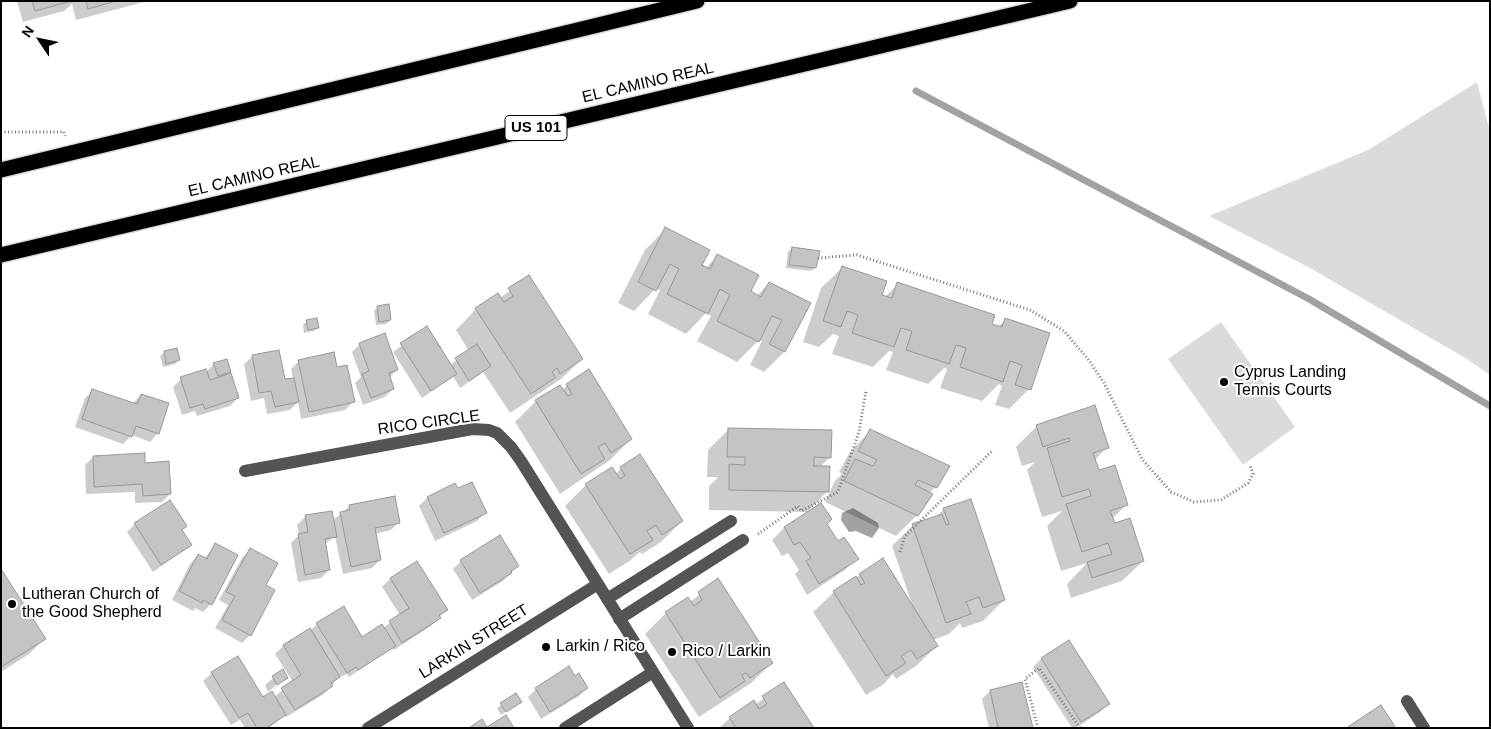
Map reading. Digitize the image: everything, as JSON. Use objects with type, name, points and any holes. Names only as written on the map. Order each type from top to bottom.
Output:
[{"type":"highway","points":[[1,170],[697,1]]},
{"type":"highway","name":"EL CAMINO REAL","points":[[1,255],[1070,1]]},
{"type":"street","name":"RICO CIRCLE","points":[[245,471],[472,429],[489,430],[503,438],[511,447],[688,728]]},
{"type":"street","points":[[607,599],[732,521]]},
{"type":"street","points":[[619,619],[748,539]]},
{"type":"street","name":"LARKIN STREET","points":[[368,728],[598,584]]},
{"type":"street","points":[[565,728],[653,672]]},
{"type":"street","points":[[1407,701],[1424,728]]},
{"type":"path","points":[[1,132],[64,132],[70,154]]},
{"type":"path","points":[[818,258],[857,255],[1030,310],[1064,331],[1104,383],[1142,459],[1171,492],[1194,502],[1221,500],[1248,483],[1253,474],[1250,465]]},
{"type":"path","points":[[748,539],[798,506],[801,511],[838,492],[859,432],[866,391]]},
{"type":"path","points":[[900,552],[906,536],[992,451]]},
{"type":"path","points":[[1038,728],[1025,679],[1039,668],[1080,728]]},
{"type":"shaded area","points":[[1477,82],[1490,132],[1490,375],[1467,359],[1310,268],[1209,216],[1368,150]]},
{"type":"shaded area","name":"Cyprus Landing Tennis Courts","points":[[1221,322],[1295,427],[1243,465],[1168,359]]},
{"type":"shaded area","points":[[853,508],[878,523],[879,528],[872,538],[856,531],[849,532],[841,520],[842,513]]},
{"type":"building","points":[[32,1],[72,1],[35,11]]},
{"type":"building","points":[[86,1],[116,1],[88,9]]},
{"type":"building","points":[[665,227],[710,250],[702,265],[710,269],[717,254],[759,275],[751,291],[761,297],[769,282],[811,303],[785,352],[769,344],[782,320],[772,316],[759,342],[717,321],[730,295],[720,289],[708,314],[667,294],[679,269],[670,264],[656,291],[638,282]]},
{"type":"building","points":[[792,247],[820,251],[816,268],[789,265]]},
{"type":"building","points":[[842,266],[887,281],[882,295],[892,298],[897,282],[995,315],[992,324],[1002,327],[1005,318],[1050,333],[1031,390],[1015,385],[1022,365],[1010,361],[1003,382],[960,367],[966,348],[956,345],[949,364],[906,350],[912,331],[901,328],[894,347],[852,333],[858,315],[847,311],[841,327],[823,321]]},
{"type":"building","points":[[529,275],[583,359],[560,374],[557,368],[552,372],[556,377],[531,394],[475,308],[498,293],[504,302],[513,296],[508,288]]},
{"type":"building","points":[[389,304],[391,320],[379,322],[377,306]]},
{"type":"building","points":[[317,318],[319,328],[308,330],[306,320]]},
{"type":"building","points":[[427,326],[457,374],[431,391],[400,343]]},
{"type":"building","points":[[385,333],[398,370],[389,373],[394,389],[371,398],[362,374],[369,371],[359,343]]},
{"type":"building","points":[[477,344],[491,366],[469,381],[455,358]]},
{"type":"building","points":[[177,348],[180,360],[166,364],[164,351]]},
{"type":"building","points":[[279,350],[285,379],[294,378],[299,402],[275,407],[271,391],[259,393],[252,355]]},
{"type":"building","points":[[334,352],[337,367],[347,365],[355,402],[309,412],[298,360]]},
{"type":"building","points":[[227,359],[231,372],[218,376],[213,363]]},
{"type":"building","points":[[206,369],[210,380],[231,373],[239,398],[205,409],[203,404],[190,408],[180,377]]},
{"type":"building","points":[[589,369],[632,439],[611,453],[605,443],[598,447],[605,459],[581,474],[535,400],[560,385],[568,396],[572,394],[566,384]]},
{"type":"building","points":[[92,389],[137,404],[141,394],[169,403],[159,434],[136,426],[132,437],[82,419]]},
{"type":"building","points":[[1095,405],[1109,448],[1093,453],[1099,470],[1115,465],[1128,505],[1110,511],[1115,523],[1130,518],[1144,561],[1092,578],[1087,562],[1112,554],[1108,543],[1082,552],[1066,504],[1091,496],[1089,489],[1062,497],[1047,448],[1070,441],[1069,438],[1043,447],[1036,425]]},
{"type":"building","points":[[728,428],[832,430],[831,458],[814,457],[814,466],[830,466],[829,492],[729,490],[729,464],[745,465],[745,457],[727,457]]},
{"type":"building","points":[[870,429],[950,466],[937,488],[918,480],[915,485],[933,494],[918,516],[844,481],[855,459],[873,466],[877,460],[858,451]]},
{"type":"building","points":[[145,453],[145,463],[169,461],[171,494],[143,496],[142,484],[94,487],[93,456]]},
{"type":"building","points":[[640,454],[683,521],[662,535],[656,525],[647,531],[653,540],[630,554],[585,484],[612,467],[620,479],[625,476],[620,467]]},
{"type":"building","points":[[472,482],[487,513],[444,533],[427,497],[455,483],[458,488]]},
{"type":"building","points":[[395,496],[400,523],[375,528],[381,560],[351,567],[340,512],[350,510],[349,505]]},
{"type":"building","points":[[971,499],[1005,600],[983,608],[979,597],[966,602],[971,614],[946,623],[912,524],[942,514],[946,525],[949,524],[943,508]]},
{"type":"building","points":[[170,500],[187,526],[182,530],[192,545],[161,565],[134,523]]},
{"type":"building","points":[[821,503],[832,519],[827,524],[838,541],[844,537],[859,559],[819,584],[806,561],[811,558],[800,542],[794,545],[784,527]]},
{"type":"building","points":[[332,511],[337,537],[325,539],[330,570],[305,575],[298,534],[308,532],[305,515]]},
{"type":"building","points":[[500,535],[519,566],[511,571],[512,573],[480,593],[460,560]]},
{"type":"building","points":[[215,543],[238,555],[212,605],[203,600],[202,603],[179,591],[198,554],[207,559]]},
{"type":"building","points":[[250,548],[278,563],[266,585],[275,590],[251,636],[222,620],[235,596],[226,592]]},
{"type":"building","points":[[883,558],[938,646],[917,659],[911,650],[901,656],[906,663],[886,676],[833,591],[856,576],[861,585],[865,583],[859,574]]},
{"type":"building","points":[[417,561],[448,610],[439,615],[441,618],[402,643],[389,621],[409,608],[390,578]]},
{"type":"building","name":"Lutheran Church of the Good Shepherd","points":[[1,569],[46,639],[1,667]]},
{"type":"building","points":[[718,578],[773,663],[750,678],[746,673],[742,675],[745,681],[720,698],[665,612],[688,597],[694,606],[702,600],[698,592]]},
{"type":"building","points":[[344,606],[362,637],[382,624],[396,646],[358,670],[356,667],[347,673],[316,623]]},
{"type":"building","points":[[310,628],[340,677],[331,683],[333,686],[295,710],[281,688],[301,675],[283,645]]},
{"type":"building","points":[[1069,640],[1110,704],[1081,722],[1041,658]]},
{"type":"building","points":[[238,656],[263,697],[272,691],[286,715],[266,728],[257,728],[248,713],[239,718],[211,672]]},
{"type":"building","points":[[569,666],[575,676],[579,673],[588,688],[550,712],[535,688]]},
{"type":"building","points":[[283,669],[288,678],[277,685],[272,676]]},
{"type":"building","points":[[784,682],[814,728],[736,728],[729,717],[754,700],[759,709],[767,704],[762,696]]},
{"type":"building","points":[[1022,682],[1033,728],[998,728],[990,690]]},
{"type":"building","points":[[516,693],[522,702],[506,712],[500,703]]},
{"type":"building","points":[[1381,705],[1396,728],[1346,728]]},
{"type":"building","points":[[506,715],[514,728],[469,728],[482,719],[487,727]]},
{"type":"waterway","points":[[916,91],[1309,299],[1490,406]]},
{"type":"place","name":"Cyprus Landing Tennis Courts","points":[[1224,382]]},
{"type":"place","name":"Lutheran Church of the Good Shepherd","points":[[12,604]]},
{"type":"place","name":"Larkin / Rico","points":[[546,647]]},
{"type":"place","name":"Rico / Larkin","points":[[672,652]]}]
